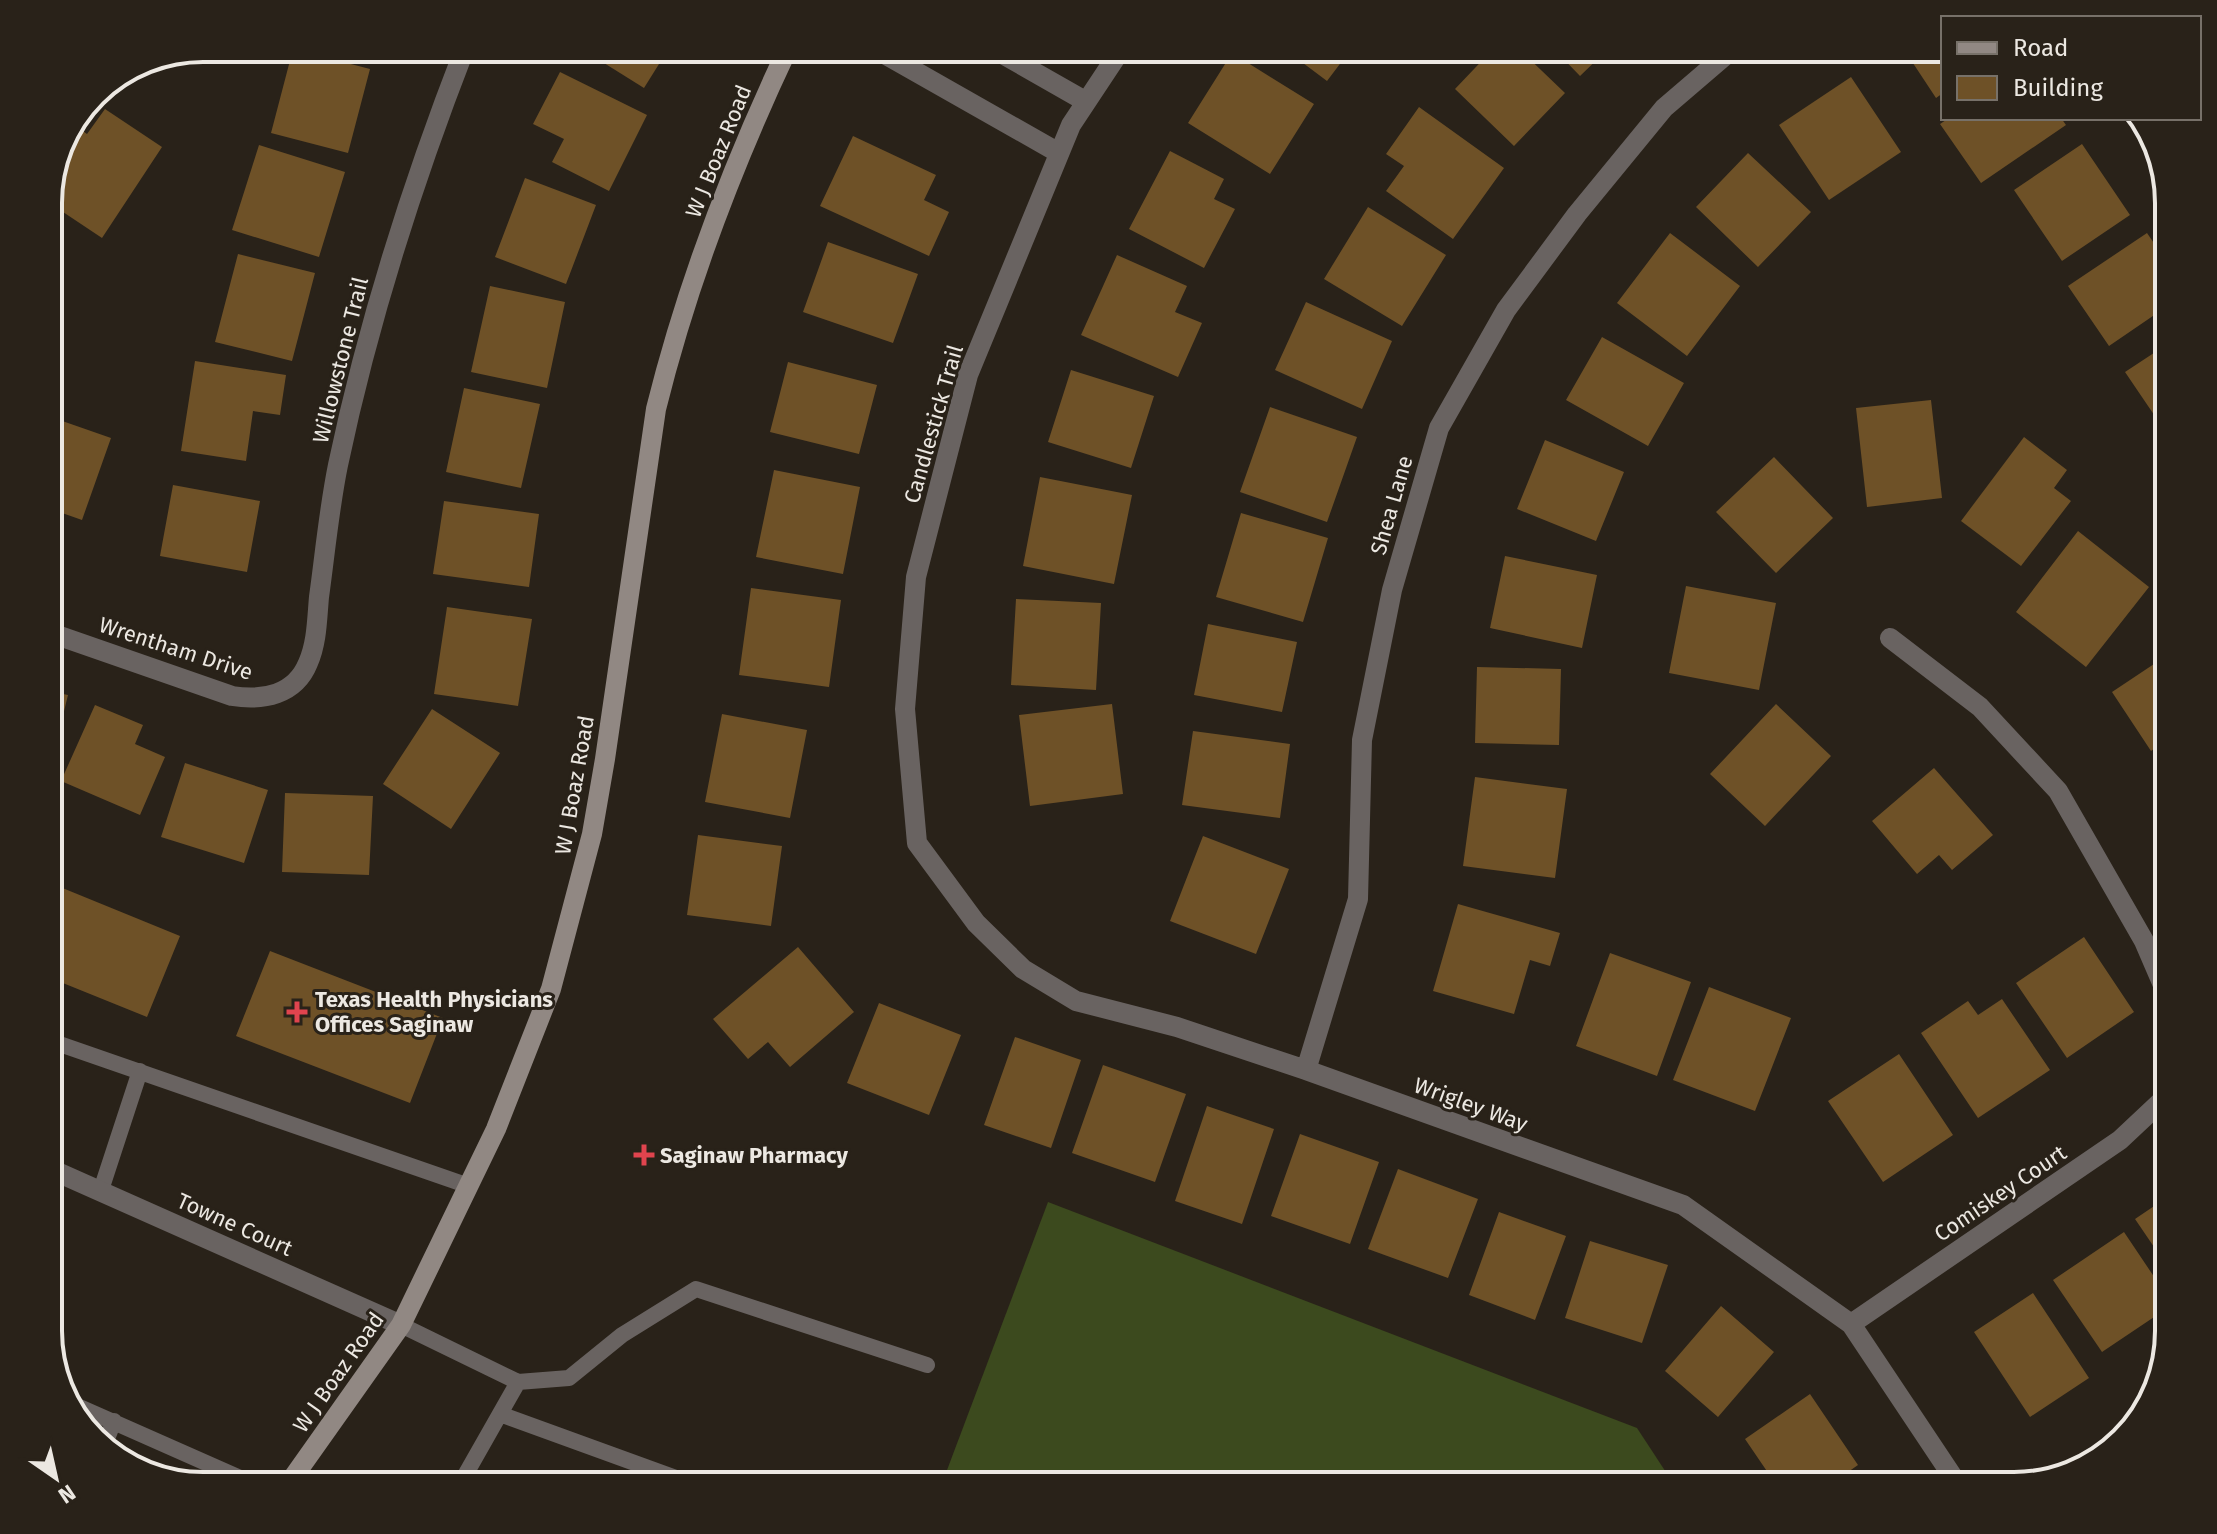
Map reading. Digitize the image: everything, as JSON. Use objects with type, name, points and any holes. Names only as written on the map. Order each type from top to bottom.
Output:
[{"type":"main road","name":"W J Boaz Road","points":[[297,1472],[401,1325],[517,1081],[551,989],[578,890],[605,759],[656,409],[670,352],[738,159],[782,62]]},
{"type":"street","name":"Willowstone Trail","points":[[289,687],[300,678],[313,647],[338,469],[381,289],[434,127],[460,62]]},
{"type":"street","points":[[899,62],[1059,153]]},
{"type":"street","points":[[1017,62],[1085,101]]},
{"type":"street","name":"Candlestick Trail","points":[[917,843],[905,709],[916,577],[968,375],[1059,153],[1085,101],[1112,62]]},
{"type":"street","name":"Shea Lane","points":[[1306,1070],[1358,899],[1362,740],[1392,590],[1439,428],[1506,310],[1577,214],[1664,108],[1718,62]]},
{"type":"street","name":"Wrentham Drive","points":[[62,637],[232,696],[263,698],[289,687]]},
{"type":"street","points":[[1890,638],[1980,707],[2058,791],[2144,941],[2155,967]]},
{"type":"street","name":"Wrigley Way","points":[[917,843],[976,923],[1023,969],[1076,1001],[1177,1027],[1306,1070],[1683,1205],[1851,1324],[1950,1472]]},
{"type":"street","name":"Comiskey Court","points":[[1851,1324],[2120,1140],[2155,1107]]},
{"type":"street","name":"Towne Court","points":[[62,1174],[401,1325]]},
{"type":"lane","points":[[62,1045],[469,1186]]},
{"type":"lane","points":[[101,1190],[140,1071]]},
{"type":"lane","points":[[401,1325],[518,1382],[569,1378],[622,1335],[696,1289],[927,1365]]},
{"type":"lane","points":[[467,1472],[518,1382]]},
{"type":"lane","points":[[86,1409],[227,1472]]},
{"type":"lane","points":[[500,1414],[660,1472]]},
{"type":"lane","points":[[108,1435],[114,1421]]},
{"type":"green space","points":[[1048,1202],[1637,1428],[1666,1472],[946,1472]]},
{"type":"building","points":[[290,62],[343,62],[370,69],[348,153],[271,133]]},
{"type":"building","points":[[602,62],[660,62],[644,88]]},
{"type":"building","points":[[1226,62],[1246,62],[1314,104],[1270,174],[1188,123]]},
{"type":"building","points":[[1302,62],[1341,62],[1327,81]]},
{"type":"building","points":[[1481,62],[1533,62],[1565,93],[1514,146],[1455,89]]},
{"type":"building","points":[[1566,62],[1594,62],[1580,76]]},
{"type":"building","points":[[1912,62],[1941,62],[1941,94],[1936,98]]},
{"type":"building","points":[[560,72],[647,115],[609,191],[552,162],[564,139],[533,124]]},
{"type":"building","points":[[1851,77],[1901,152],[1829,200],[1779,125]]},
{"type":"building","points":[[1419,107],[1504,168],[1453,239],[1386,191],[1404,166],[1386,154]]},
{"type":"building","points":[[105,109],[162,147],[102,238],[62,211],[67,167],[83,131],[87,134]]},
{"type":"building","points":[[1946,120],[2062,120],[2066,125],[1981,183],[1940,124]]},
{"type":"building","points":[[853,136],[936,175],[924,200],[949,212],[929,256],[820,206]]},
{"type":"building","points":[[2082,144],[2130,215],[2062,261],[2014,190]]},
{"type":"building","points":[[259,145],[345,172],[319,257],[232,230]]},
{"type":"building","points":[[1170,151],[1224,179],[1214,199],[1235,209],[1204,268],[1129,229]]},
{"type":"building","points":[[1748,153],[1811,212],[1758,267],[1696,207]]},
{"type":"building","points":[[525,178],[596,205],[566,284],[495,257]]},
{"type":"building","points":[[1368,207],[1446,255],[1402,326],[1324,279]]},
{"type":"building","points":[[1670,233],[1740,286],[1687,356],[1617,303]]},
{"type":"building","points":[[2147,233],[2155,245],[2155,315],[2109,346],[2068,286]]},
{"type":"building","points":[[828,242],[918,274],[893,343],[803,312]]},
{"type":"building","points":[[238,254],[315,273],[292,361],[215,342]]},
{"type":"building","points":[[1117,255],[1187,286],[1175,312],[1202,323],[1178,377],[1081,335]]},
{"type":"building","points":[[490,286],[565,302],[547,388],[471,372]]},
{"type":"building","points":[[1306,302],[1392,341],[1362,409],[1275,370]]},
{"type":"building","points":[[1602,337],[1684,383],[1648,446],[1566,400]]},
{"type":"building","points":[[2155,352],[2155,416],[2125,372]]},
{"type":"building","points":[[195,361],[286,375],[280,415],[253,411],[246,461],[181,451]]},
{"type":"building","points":[[788,362],[877,385],[859,454],[770,432]]},
{"type":"building","points":[[1071,370],[1154,396],[1131,468],[1048,442]]},
{"type":"building","points":[[464,388],[540,404],[521,488],[446,472]]},
{"type":"building","points":[[1931,400],[1942,498],[1867,507],[1856,408]]},
{"type":"building","points":[[1270,407],[1357,437],[1327,522],[1240,492]]},
{"type":"building","points":[[62,421],[111,438],[82,520],[62,513]]},
{"type":"building","points":[[2024,437],[2067,470],[2054,488],[2071,501],[2021,566],[1961,521]]},
{"type":"building","points":[[1545,440],[1624,472],[1596,541],[1517,509]]},
{"type":"building","points":[[1774,457],[1833,518],[1776,573],[1716,512]]},
{"type":"building","points":[[774,470],[860,487],[843,574],[756,557]]},
{"type":"building","points":[[1040,477],[1132,495],[1114,584],[1023,566]]},
{"type":"building","points":[[173,485],[260,501],[247,572],[160,556]]},
{"type":"building","points":[[444,501],[539,514],[529,587],[433,574]]},
{"type":"building","points":[[1241,513],[1328,538],[1303,622],[1216,597]]},
{"type":"building","points":[[2078,531],[2149,587],[2086,667],[2016,612]]},
{"type":"building","points":[[1505,556],[1597,575],[1582,648],[1490,628]]},
{"type":"building","points":[[1686,586],[1776,603],[1759,690],[1669,673]]},
{"type":"building","points":[[751,588],[841,600],[829,687],[739,675]]},
{"type":"building","points":[[1016,599],[1101,603],[1096,690],[1011,685]]},
{"type":"building","points":[[447,607],[532,619],[518,706],[434,694]]},
{"type":"building","points":[[1208,624],[1297,642],[1282,712],[1194,695]]},
{"type":"building","points":[[2155,663],[2155,748],[2151,751],[2112,692]]},
{"type":"building","points":[[1477,667],[1561,669],[1559,745],[1475,743]]},
{"type":"building","points":[[62,694],[68,695],[62,719]]},
{"type":"building","points":[[1112,704],[1123,794],[1030,806],[1019,715]]},
{"type":"building","points":[[1776,704],[1831,756],[1765,826],[1710,774]]},
{"type":"building","points":[[95,705],[143,725],[135,744],[165,757],[140,815],[62,781]]},
{"type":"building","points":[[432,709],[500,753],[451,829],[383,784]]},
{"type":"building","points":[[722,714],[807,730],[790,818],[705,802]]},
{"type":"building","points":[[1193,731],[1290,744],[1280,818],[1182,805]]},
{"type":"building","points":[[185,763],[268,790],[244,863],[161,837]]},
{"type":"building","points":[[1934,768],[1993,835],[1952,870],[1939,855],[1917,874],[1872,821]]},
{"type":"building","points":[[1475,777],[1567,789],[1555,878],[1463,866]]},
{"type":"building","points":[[285,793],[373,796],[369,875],[282,872]]},
{"type":"building","points":[[698,835],[782,846],[771,926],[687,915]]},
{"type":"building","points":[[1203,836],[1289,869],[1256,954],[1170,921]]},
{"type":"building","points":[[62,888],[180,936],[147,1017],[62,983]]},
{"type":"building","points":[[1458,904],[1560,933],[1550,966],[1530,960],[1514,1014],[1433,991]]},
{"type":"building","points":[[2084,937],[2134,1012],[2067,1058],[2016,983]]},
{"type":"building","points":[[798,947],[854,1012],[790,1067],[768,1042],[748,1059],[713,1019]]},
{"type":"building","points":[[270,951],[443,1018],[410,1103],[236,1036]]},
{"type":"building","points":[[1610,953],[1691,982],[1657,1076],[1576,1046]]},
{"type":"building","points":[[1709,987],[1791,1018],[1755,1111],[1673,1080]]},
{"type":"building","points":[[2002,999],[2050,1070],[1978,1118],[1921,1033],[1968,1001],[1978,1015]]},
{"type":"building","points":[[879,1003],[961,1035],[929,1115],[847,1083]]},
{"type":"building","points":[[1015,1037],[1081,1060],[1051,1148],[984,1125]]},
{"type":"building","points":[[1899,1054],[1953,1135],[1883,1182],[1828,1101]]},
{"type":"building","points":[[1103,1065],[1186,1094],[1155,1182],[1072,1153]]},
{"type":"building","points":[[1207,1106],[1274,1129],[1242,1224],[1175,1201]]},
{"type":"building","points":[[1300,1134],[1379,1162],[1350,1244],[1271,1216]]},
{"type":"building","points":[[1398,1169],[1478,1199],[1448,1278],[1368,1249]]},
{"type":"building","points":[[2155,1205],[2155,1248],[2135,1219]]},
{"type":"building","points":[[1499,1212],[1566,1236],[1535,1320],[1469,1295]]},
{"type":"building","points":[[2124,1232],[2155,1278],[2155,1316],[2102,1352],[2053,1280]]},
{"type":"building","points":[[1590,1241],[1668,1265],[1642,1343],[1565,1318]]},
{"type":"building","points":[[2033,1293],[2089,1378],[2030,1417],[1974,1332]]},
{"type":"building","points":[[1721,1306],[1774,1352],[1718,1417],[1665,1371]]},
{"type":"building","points":[[1810,1394],[1858,1465],[1848,1472],[1767,1472],[1745,1439]]},
{"type":"place","name":"Texas Health Physicians Offices Saginaw","points":[[297,1012]]},
{"type":"place","name":"Saginaw Pharmacy","points":[[644,1155]]}]
